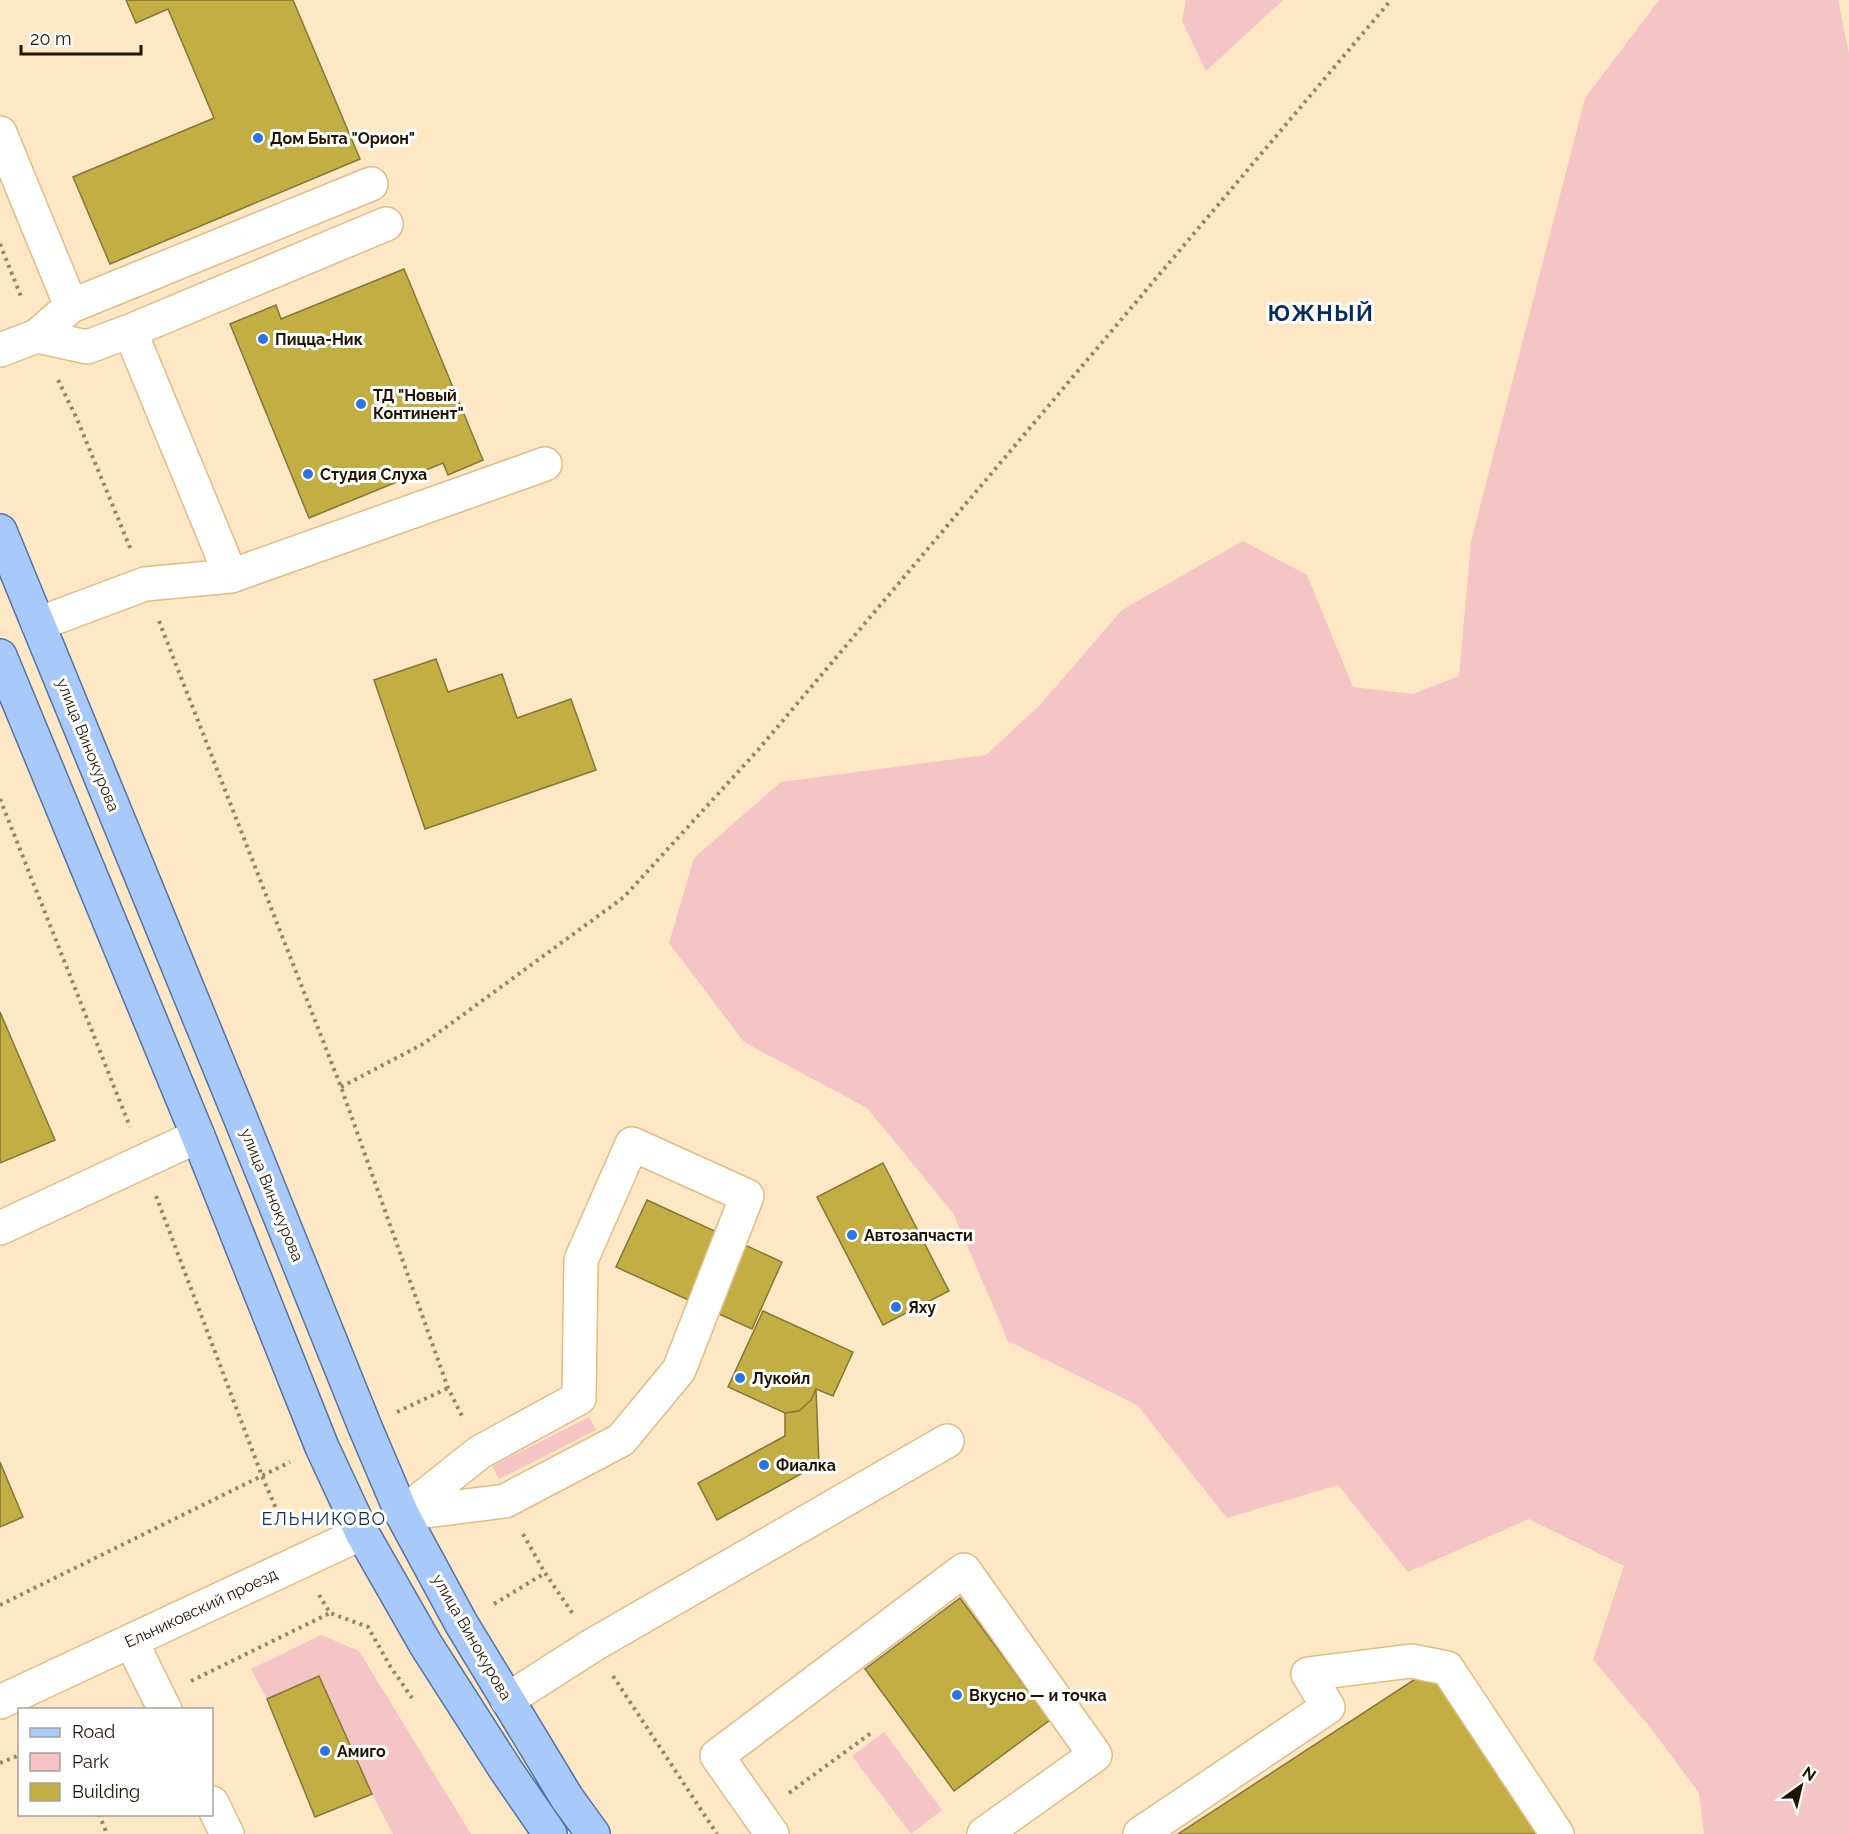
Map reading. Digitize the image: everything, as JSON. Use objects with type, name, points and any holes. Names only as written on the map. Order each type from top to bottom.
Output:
[{"type":"main road","name":"улица Винокурова","points":[[0,531],[364,1427],[402,1514],[461,1623],[567,1798],[593,1834]]},
{"type":"main road","points":[[0,656],[198,1136],[322,1447],[362,1533],[426,1645],[550,1834]]},
{"type":"main road","name":"Ельниковский проезд","points":[[362,1533],[402,1514]]},
{"type":"street","points":[[0,133],[70,306]]},
{"type":"street","points":[[0,350],[37,336],[70,306],[370,184]]},
{"type":"street","points":[[37,336],[87,347],[386,224]]},
{"type":"street","points":[[130,331],[231,576]]},
{"type":"street","points":[[38,624],[145,584],[231,576],[545,464]]},
{"type":"street","points":[[0,1228],[198,1136]]},
{"type":"street","points":[[632,1144],[747,1196],[679,1370],[621,1440],[505,1501],[402,1514],[480,1452],[579,1398],[581,1260],[632,1144]]},
{"type":"street","points":[[507,1700],[593,1645],[947,1441]]},
{"type":"street","name":"Ельниковский проезд","points":[[0,1702],[362,1533]]},
{"type":"street","points":[[765,1825],[717,1756],[964,1570],[1095,1755],[984,1834]]},
{"type":"street","points":[[131,1641],[162,1703]]},
{"type":"street","points":[[1140,1834],[1328,1707],[1308,1674],[1411,1661],[1447,1668],[1557,1834]]},
{"type":"street","points":[[213,1805],[227,1834]]},
{"type":"path","points":[[341,1087],[423,1044],[624,897],[758,750],[1391,0]]},
{"type":"path","points":[[0,244],[37,336],[77,419],[145,584],[341,1087],[448,1388],[480,1452]]},
{"type":"path","points":[[364,1427],[448,1388]]},
{"type":"path","points":[[0,1605],[322,1447]]},
{"type":"path","points":[[505,1501],[545,1573],[717,1834]]},
{"type":"path","points":[[299,1562],[330,1613],[368,1627],[390,1666],[417,1705]]},
{"type":"path","points":[[162,1703],[330,1613]]},
{"type":"path","points":[[765,1825],[871,1733]]},
{"type":"path","points":[[0,1763],[18,1756]]},
{"type":"path","points":[[99,1816],[107,1834]]},
{"type":"green space","points":[[1186,0],[1283,0],[1206,71],[1182,21]]},
{"type":"green space","points":[[1659,0],[1838,0],[1849,54],[1849,1834],[1704,1834],[1699,1793],[1650,1727],[1593,1660],[1624,1566],[1529,1519],[1408,1572],[1338,1485],[1227,1518],[1137,1405],[1008,1341],[953,1213],[867,1108],[744,1042],[669,943],[694,858],[781,782],[986,755],[1039,706],[1122,610],[1243,541],[1307,575],[1353,687],[1413,694],[1459,676],[1471,542],[1585,98]]},
{"type":"green space","points":[[589,1417],[596,1430],[499,1479],[492,1466]]},
{"type":"green space","points":[[321,1635],[359,1651],[471,1834],[393,1834],[372,1794],[319,1676],[267,1699],[251,1669]]},
{"type":"green space","points":[[884,1732],[942,1810],[911,1834],[852,1756]]},
{"type":"building","name":"Дом Быта \"Орион\"","points":[[126,0],[293,0],[360,159],[110,264],[73,177],[214,118],[168,9],[136,23]]},
{"type":"building","name":"ТД \"Новый Континент\"","points":[[404,269],[483,460],[448,475],[443,463],[309,518],[230,324],[276,305],[281,319]]},
{"type":"building","points":[[436,659],[448,692],[502,674],[517,718],[571,699],[596,770],[425,829],[374,680]]},
{"type":"building","points":[[0,1012],[55,1140],[0,1163]]},
{"type":"building","points":[[883,1163],[949,1291],[883,1325],[817,1197]]},
{"type":"building","points":[[647,1200],[782,1262],[752,1329],[616,1267]]},
{"type":"building","points":[[763,1311],[853,1352],[833,1396],[816,1389],[811,1400],[799,1411],[785,1413],[728,1387]]},
{"type":"building","points":[[816,1389],[819,1464],[717,1520],[698,1483],[785,1436],[785,1413],[799,1411],[811,1400]]},
{"type":"building","points":[[0,1462],[23,1517],[0,1527]]},
{"type":"building","points":[[960,1598],[1050,1720],[954,1791],[865,1669]]},
{"type":"building","points":[[1429,1670],[1537,1834],[1178,1834]]},
{"type":"building","points":[[319,1676],[372,1794],[315,1817],[267,1699]]},
{"type":"place","name":"Дом Быта \"Орион\"","points":[[258,138]]},
{"type":"place","name":"Пицца-Ник","points":[[263,339]]},
{"type":"place","name":"ТД \"Новый Континент\"","points":[[361,404]]},
{"type":"place","name":"Студия Слуха","points":[[308,474]]},
{"type":"place","name":"Автозапчасти","points":[[852,1235]]},
{"type":"place","name":"Яху","points":[[896,1307]]},
{"type":"place","name":"Лукойл","points":[[740,1378]]},
{"type":"place","name":"Фиалка","points":[[764,1465]]},
{"type":"place","name":"Вкусно — и точка","points":[[957,1695]]},
{"type":"place","name":"Амиго","points":[[325,1751]]},
{"type":"district","name":"ЮЖНЫЙ","points":[[1321,313]]},
{"type":"district","name":"ЕЛЬНИКОВО","points":[[324,1518]]}]
